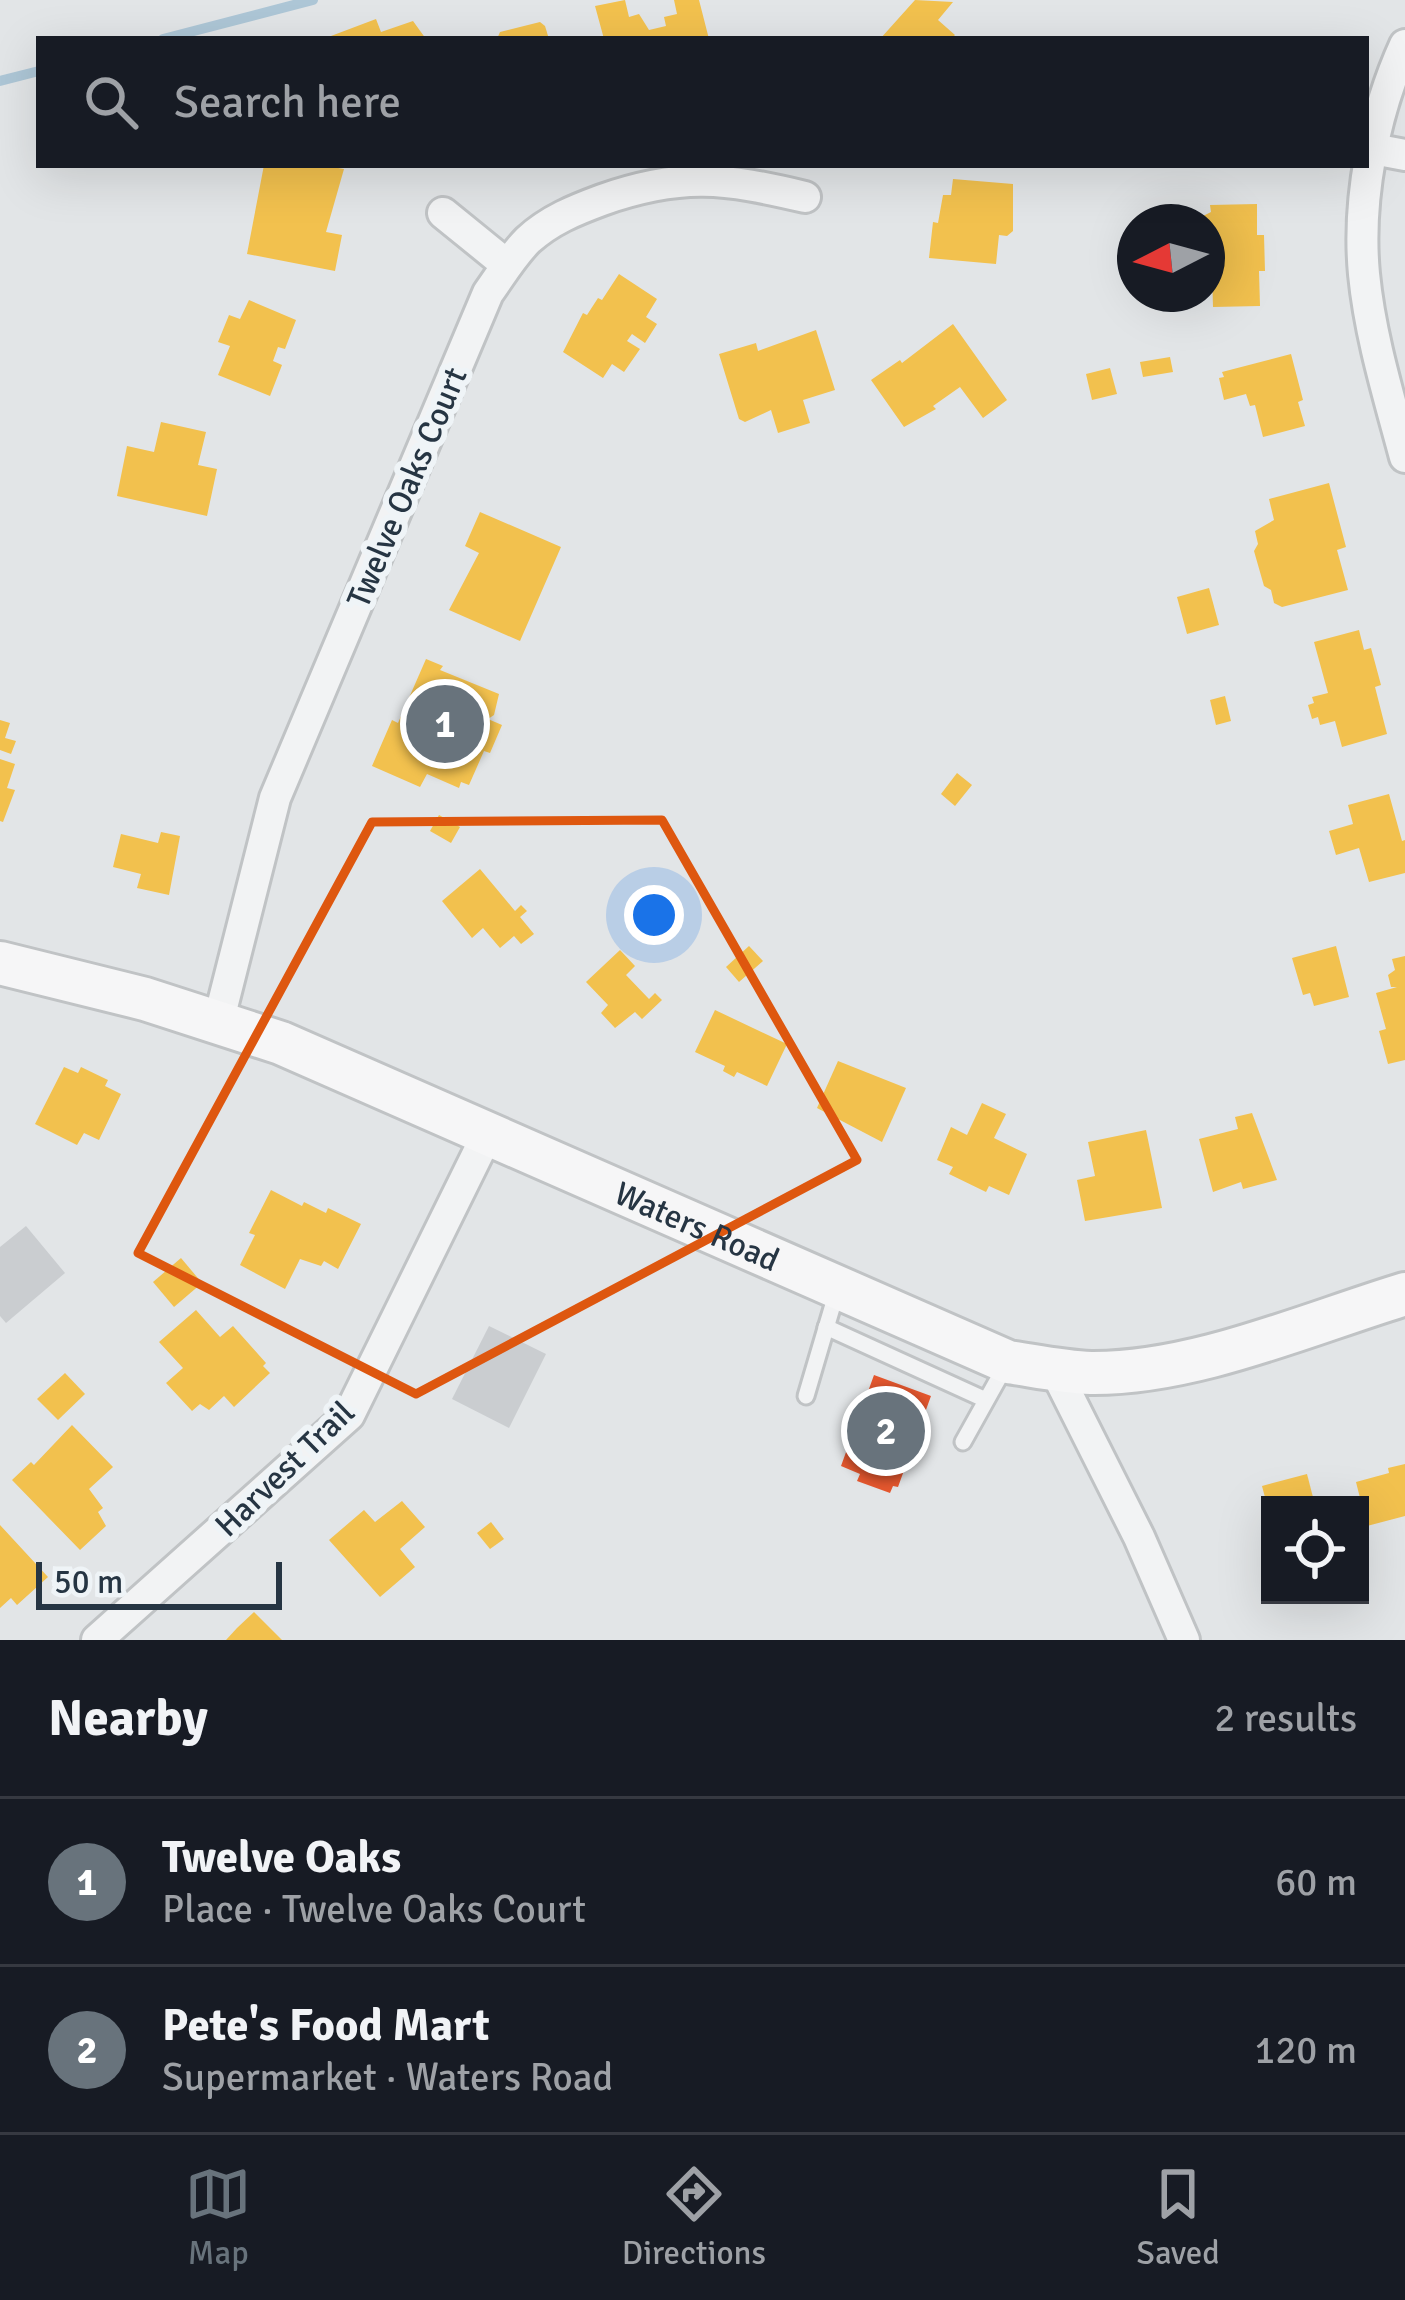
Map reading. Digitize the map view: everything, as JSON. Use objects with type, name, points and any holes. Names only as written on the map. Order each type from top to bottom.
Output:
[{"type":"street","points":[[1405,45],[1372,149],[1364,230],[1364,273],[1377,355],[1405,457]]},
{"type":"street","points":[[1372,149],[1405,155]]},
{"type":"street","name":"Twelve Oaks Court","points":[[218,1023],[275,798],[488,293],[507,265],[531,237],[567,212],[648,184],[696,179],[744,182],[805,197]]},
{"type":"street","points":[[442,213],[507,265]]},
{"type":"street","name":"Waters Road","points":[[0,963],[145,999],[281,1043],[488,1133],[832,1308],[1008,1362],[1093,1373],[1159,1366],[1277,1336],[1405,1294]]},
{"type":"street","name":"Harvest Trail","points":[[97,1640],[349,1415],[488,1133]]},
{"type":"street","points":[[1055,1370],[1139,1537],[1184,1640]]},
{"type":"lane","points":[[806,1396],[832,1308],[986,1400]]},
{"type":"lane","points":[[963,1442],[1008,1362]]},
{"type":"highlighted area","points":[[662,820],[857,1160],[416,1394],[138,1253],[372,822]]},
{"type":"building: Homes","points":[[625,0],[629,17],[639,14],[649,30],[666,26],[664,17],[677,14],[674,0],[699,0],[708,36],[603,36],[595,6]]},
{"type":"building: Homes","points":[[915,0],[953,2],[938,20],[954,36],[883,36]]},
{"type":"building: Homes","points":[[376,19],[381,32],[413,21],[424,36],[331,36]]},
{"type":"building: Homes","points":[[540,22],[548,36],[498,36]]},
{"type":"building: Homes","points":[[263,168],[344,169],[326,232],[342,235],[335,271],[247,254]]},
{"type":"building: Homes","points":[[953,179],[1013,184],[1013,231],[999,235],[996,264],[929,258],[933,222],[938,223],[943,195],[951,195]]},
{"type":"building: Homes","points":[[1257,204],[1257,235],[1264,235],[1260,306],[1225,307],[1225,205]]},
{"type":"building: Homes","points":[[619,274],[657,299],[646,317],[657,324],[645,343],[632,334],[627,341],[640,349],[624,372],[612,364],[603,378],[563,352],[583,313],[587,315],[598,298],[602,300]]},
{"type":"building: Homes","points":[[249,300],[296,320],[285,349],[278,347],[273,361],[282,365],[270,396],[218,375],[230,346],[218,342],[229,315],[240,319]]},
{"type":"building: Homes","points":[[953,324],[1007,400],[983,418],[960,387],[933,406],[936,409],[904,427],[871,380]]},
{"type":"building: Homes","points":[[816,330],[835,390],[803,400],[810,423],[778,433],[771,410],[745,422],[739,419],[719,354],[756,343],[758,351]]},
{"type":"building: Homes","points":[[1291,354],[1305,426],[1263,437],[1255,405],[1250,406],[1246,394],[1224,400],[1219,378],[1224,377],[1222,372]]},
{"type":"building: Homes","points":[[1170,357],[1173,372],[1143,377],[1140,362]]},
{"type":"building: Homes","points":[[1110,368],[1117,394],[1092,400],[1086,374]]},
{"type":"building: Homes","points":[[161,422],[206,432],[198,465],[217,469],[207,516],[117,496],[127,446],[154,452]]},
{"type":"building: Homes","points":[[1329,483],[1346,547],[1337,550],[1348,590],[1282,607],[1264,586],[1254,551],[1258,544],[1255,531],[1274,520],[1269,499]]},
{"type":"building: Homes","points":[[480,512],[561,547],[520,641],[449,610],[479,553],[465,546]]},
{"type":"building: Homes","points":[[1209,588],[1219,625],[1187,634],[1177,597]]},
{"type":"building: Homes","points":[[1359,630],[1364,650],[1371,648],[1381,685],[1375,687],[1387,734],[1342,747],[1335,721],[1320,725],[1318,717],[1312,719],[1308,705],[1314,703],[1312,697],[1328,693],[1314,642]]},
{"type":"building: Homes","points":[[426,659],[443,666],[440,670],[499,694],[494,715],[488,719],[502,725],[469,785],[461,782],[459,788],[427,774],[420,787],[372,766],[392,720],[398,723]]},
{"type":"building: Homes","points":[[1225,696],[1231,721],[1216,725],[1210,700]]},
{"type":"building: Homes","points":[[0,720],[10,723],[5,738],[16,741],[11,754],[0,750]]},
{"type":"building: Homes","points":[[0,759],[15,764],[7,788],[15,790],[3,822],[0,821]]},
{"type":"building: Homes","points":[[957,773],[972,785],[955,806],[941,794]]},
{"type":"building: Homes","points":[[1389,794],[1405,840],[1405,873],[1369,882],[1359,848],[1336,855],[1329,831],[1353,824],[1348,805]]},
{"type":"building: Homes","points":[[439,815],[460,827],[451,843],[430,831]]},
{"type":"building: Homes","points":[[161,832],[180,836],[169,895],[137,888],[141,874],[113,867],[121,834],[158,843]]},
{"type":"building: Homes","points":[[480,869],[515,911],[521,905],[527,911],[520,917],[534,934],[521,944],[514,936],[500,948],[483,928],[472,938],[442,901]]},
{"type":"building: Homes","points":[[749,946],[763,961],[739,982],[726,967]]},
{"type":"building: Homes","points":[[1336,946],[1349,997],[1314,1006],[1310,993],[1303,995],[1292,958]]},
{"type":"building: Homes","points":[[620,950],[635,966],[626,975],[649,999],[655,993],[662,1000],[642,1019],[635,1012],[615,1028],[601,1013],[608,1005],[586,982]]},
{"type":"building: Homes","points":[[1405,956],[1405,1060],[1388,1064],[1379,1031],[1386,1029],[1376,993],[1397,987],[1391,987],[1388,975],[1395,970],[1392,959]]},
{"type":"building: Homes","points":[[715,1010],[787,1044],[767,1086],[737,1072],[734,1077],[723,1071],[725,1066],[695,1052]]},
{"type":"building: Homes","points":[[838,1061],[906,1088],[882,1142],[817,1108]]},
{"type":"building: Homes","points":[[64,1067],[78,1073],[81,1067],[108,1080],[105,1086],[121,1094],[99,1140],[84,1133],[77,1145],[35,1124]]},
{"type":"building: Homes","points":[[982,1103],[1006,1114],[994,1138],[1027,1154],[1009,1195],[989,1186],[986,1192],[949,1174],[953,1167],[937,1160],[951,1127],[967,1135]]},
{"type":"building: Homes","points":[[1252,1113],[1277,1180],[1243,1189],[1241,1182],[1213,1192],[1199,1139],[1238,1129],[1235,1117]]},
{"type":"building: Homes","points":[[1146,1130],[1162,1208],[1085,1221],[1077,1180],[1095,1176],[1088,1142]]},
{"type":"building: Homes","points":[[271,1190],[302,1206],[304,1202],[326,1213],[328,1208],[361,1224],[338,1269],[324,1261],[321,1266],[300,1259],[285,1289],[240,1265],[255,1235],[249,1233]]},
{"type":"building: Homes","points":[[181,1258],[202,1283],[174,1307],[153,1282]]},
{"type":"building: Homes","points":[[196,1310],[220,1337],[233,1326],[270,1373],[234,1407],[224,1396],[209,1410],[200,1404],[192,1411],[166,1383],[183,1368],[159,1342]]},
{"type":"building: Homes","points":[[65,1373],[85,1394],[58,1420],[37,1399]]},
{"type":"building: Homes","points":[[72,1425],[113,1467],[89,1489],[103,1508],[98,1512],[106,1526],[80,1550],[12,1480],[31,1462],[34,1465]]},
{"type":"building: Homes","points":[[1405,1464],[1405,1516],[1369,1525],[1369,1496],[1360,1496],[1356,1482],[1389,1473],[1388,1468]]},
{"type":"building: Homes","points":[[1307,1474],[1313,1496],[1265,1496],[1262,1486]]},
{"type":"building: Homes","points":[[402,1501],[425,1527],[400,1549],[415,1567],[380,1597],[329,1540],[364,1510],[375,1522]]},
{"type":"building: Homes","points":[[491,1522],[504,1539],[490,1549],[477,1533]]},
{"type":"building: Homes","points":[[0,1525],[48,1577],[17,1605],[11,1598],[0,1608]]},
{"type":"building: Homes","points":[[254,1612],[282,1640],[226,1640],[237,1628]]},
{"type":"building: Shops","points":[[874,1375],[931,1396],[898,1487],[893,1486],[890,1493],[857,1481],[860,1474],[841,1466]]},
{"type":"building: Other","points":[[26,1226],[65,1273],[6,1323],[0,1316],[0,1247]]},
{"type":"building: Other","points":[[489,1326],[546,1354],[509,1428],[452,1399]]},
{"type":"waterway","points":[[175,36],[313,0]]},
{"type":"waterway","points":[[0,81],[36,72]]},
{"type":"place","name":"Twelve Oaks","points":[[445,724]]},
{"type":"place","name":"Pete's Food Mart","points":[[886,1431]]}]
